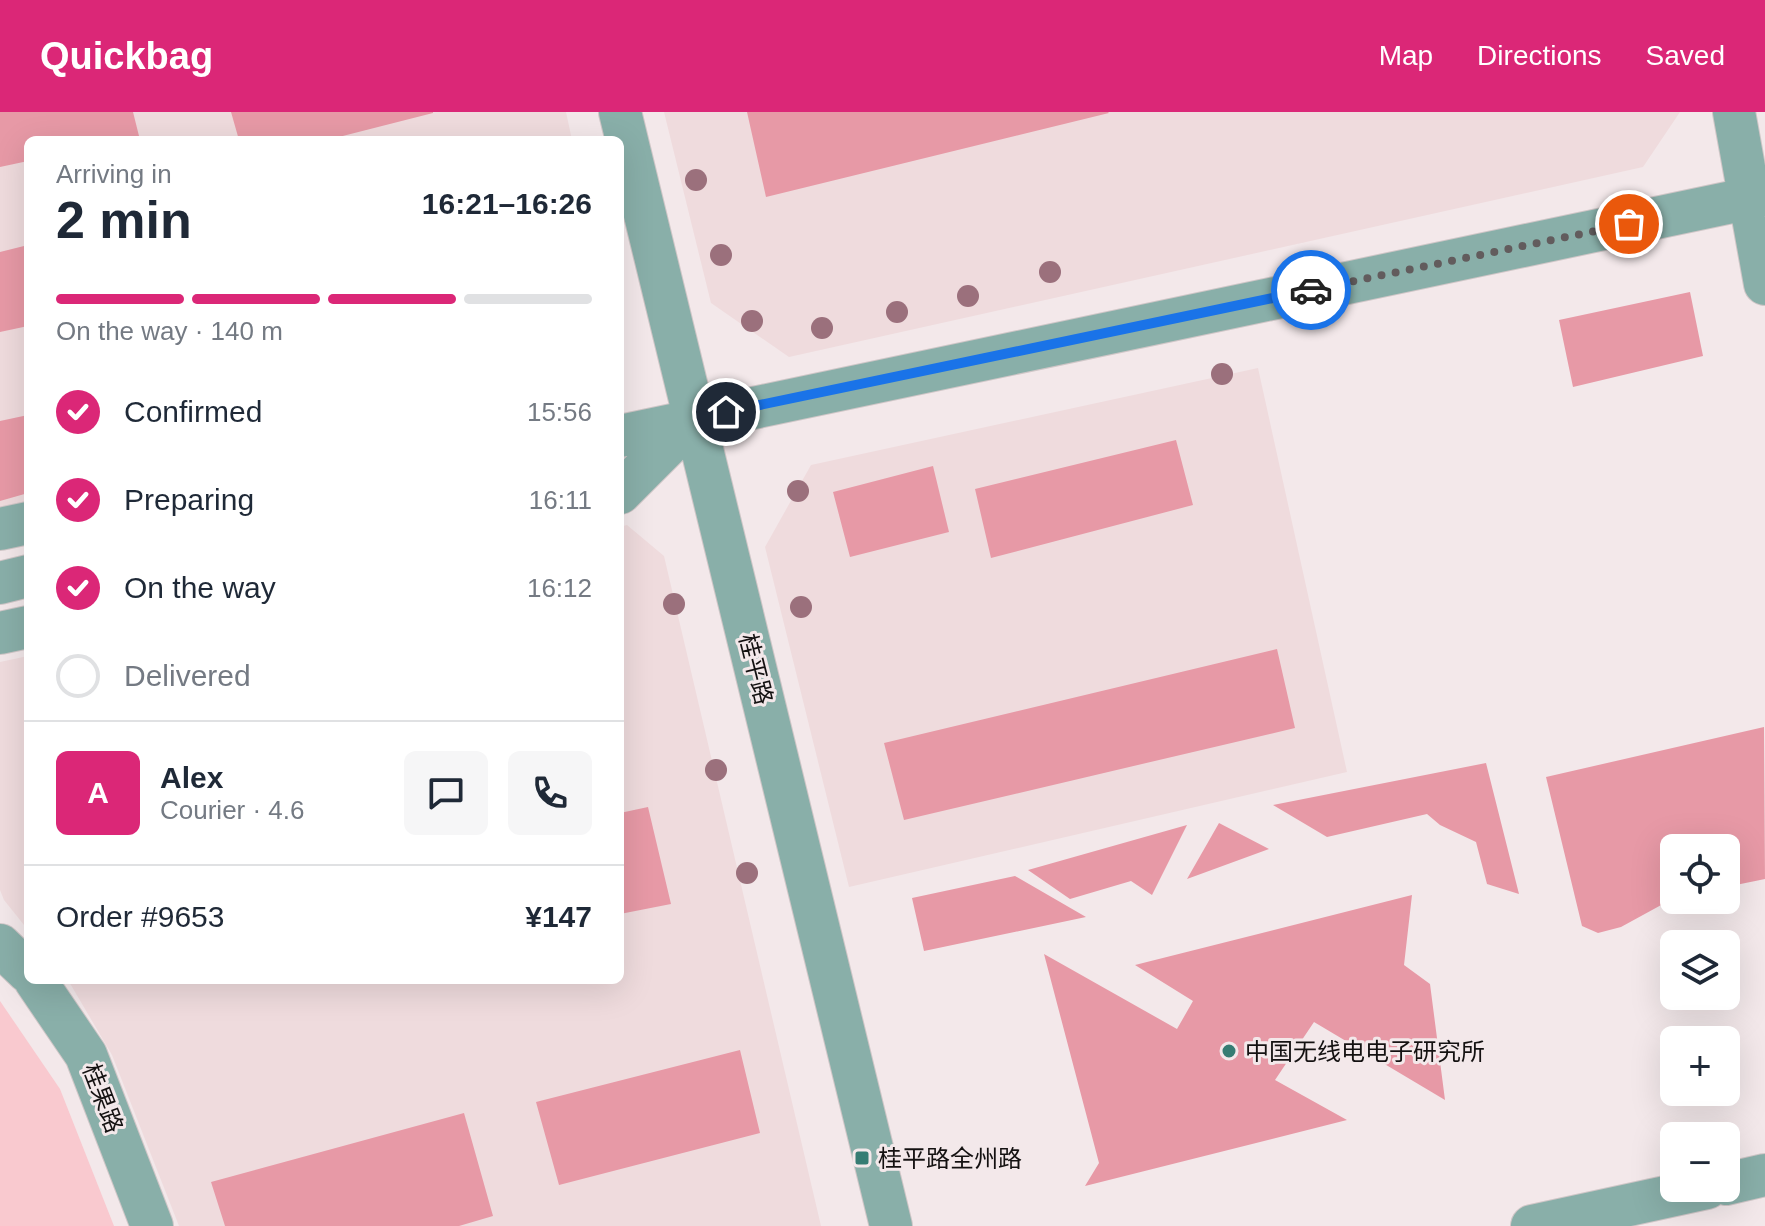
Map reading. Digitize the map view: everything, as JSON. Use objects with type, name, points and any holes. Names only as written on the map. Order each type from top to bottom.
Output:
[{"type":"street","name":"桂平路","points":[[620,112],[888,1215]]},
{"type":"street","points":[[1734,112],[1757,197],[1765,284]]},
{"type":"street","points":[[624,435],[1757,197]]},
{"type":"street","points":[[624,406],[695,418]]},
{"type":"street","points":[[624,489],[695,418]]},
{"type":"street","points":[[0,529],[24,524]]},
{"type":"street","points":[[0,583],[24,577]]},
{"type":"street","points":[[0,633],[24,628]]},
{"type":"street","points":[[0,945],[24,968]]},
{"type":"street","name":"桂果路","points":[[38,984],[86,1055],[152,1226]]},
{"type":"street","points":[[1740,1181],[1765,1175]]},
{"type":"street","points":[[1532,1226],[1660,1198]]},
{"type":"shaded area","points":[[0,112],[566,112],[571,136],[24,136],[24,505],[0,511]]},
{"type":"shaded area","points":[[664,112],[1680,112],[1643,167],[789,357],[711,303]]},
{"type":"shaded area","points":[[1258,368],[1347,772],[849,887],[765,547],[811,465]]},
{"type":"shaded area","points":[[627,525],[664,556],[821,1226],[179,1226],[112,1055],[70,984],[624,984],[624,526]]},
{"type":"shaded area","points":[[24,657],[24,925],[0,890],[0,662]]},
{"type":"shaded area","points":[[0,1001],[60,1089],[114,1226],[0,1226]]},
{"type":"building","points":[[0,112],[133,112],[139,136],[24,136],[24,162],[0,167]]},
{"type":"building","points":[[231,112],[433,112],[343,136],[238,136]]},
{"type":"building","points":[[747,112],[1108,112],[1109,113],[766,197]]},
{"type":"building","points":[[24,246],[24,327],[0,332],[0,252]]},
{"type":"building","points":[[1690,292],[1703,356],[1573,387],[1559,320]]},
{"type":"building","points":[[24,416],[24,494],[0,501],[0,421]]},
{"type":"building","points":[[1176,440],[1193,505],[991,558],[975,489]]},
{"type":"building","points":[[933,466],[949,532],[850,557],[833,492]]},
{"type":"building","points":[[1277,649],[1295,728],[904,820],[884,743]]},
{"type":"building","points":[[1764,727],[1765,879],[1740,884],[1740,834],[1660,834],[1660,906],[1621,927],[1598,933],[1582,926],[1546,777]]},
{"type":"building","points":[[1486,763],[1519,894],[1487,884],[1476,842],[1440,825],[1427,814],[1327,837],[1273,805]]},
{"type":"building","points":[[648,807],[671,904],[624,913],[624,812]]},
{"type":"building","points":[[1219,823],[1269,849],[1187,879]]},
{"type":"building","points":[[1187,825],[1152,895],[1131,881],[1070,899],[1028,870]]},
{"type":"building","points":[[1015,876],[1086,917],[924,951],[912,898]]},
{"type":"building","name":"中国无线电电子研究所","points":[[1412,895],[1404,965],[1430,984],[1445,1100],[1314,1022],[1275,1080],[1347,1120],[1085,1186],[1099,1163],[1044,954],[1177,1029],[1193,1001],[1135,965]]},
{"type":"building","points":[[740,1050],[760,1133],[559,1185],[536,1102]]},
{"type":"building","points":[[464,1113],[493,1216],[459,1226],[225,1226],[211,1182]]},
{"type":"way so far","points":[[1311,290],[1629,224]]},
{"type":"place","name":"中国无线电电子研究所","points":[[1229,1051]]},
{"type":"place","name":"桂平路全州路","points":[[862,1158]]},
{"type":"route","points":[[726,412],[1311,290]]}]
